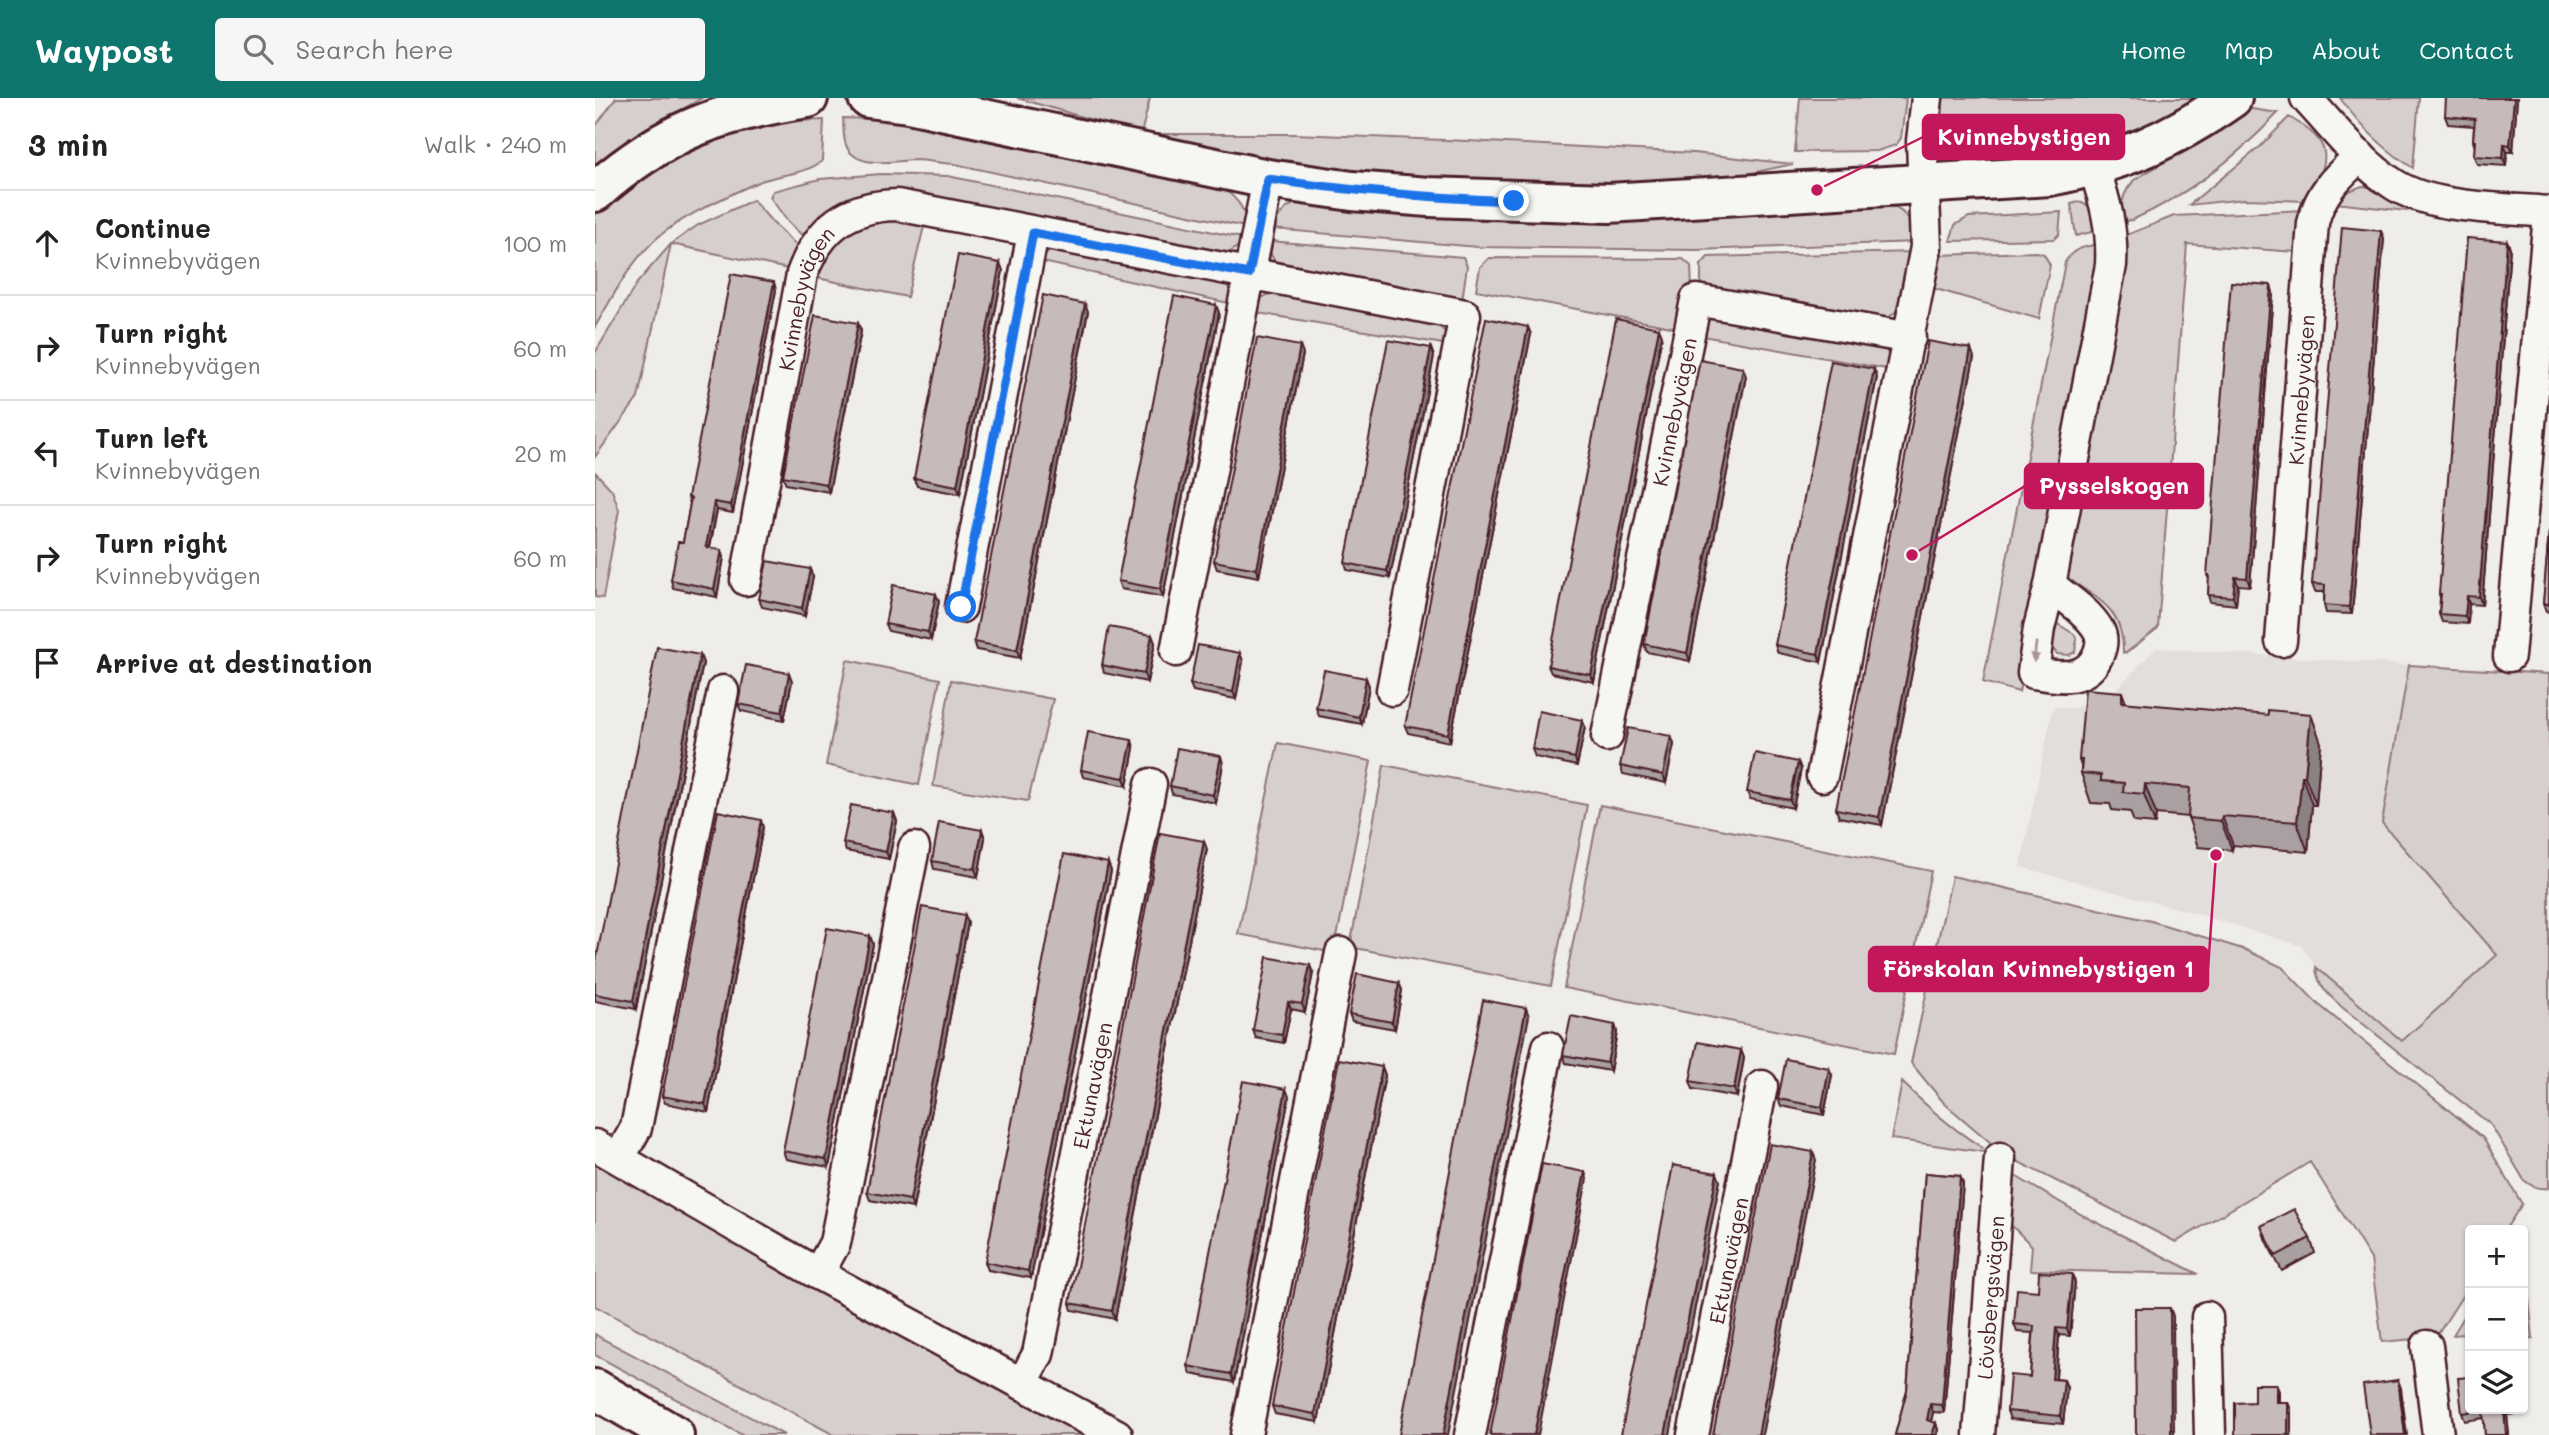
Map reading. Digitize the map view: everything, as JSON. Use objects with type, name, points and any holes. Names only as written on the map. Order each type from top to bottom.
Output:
[{"type":"street","points":[[595,192],[639,157],[682,132],[719,116],[763,102],[808,98]]},
{"type":"street","points":[[867,98],[908,103],[1268,179],[1352,191],[1429,198],[1609,202],[2050,176],[2094,167],[2148,148],[2232,98]]},
{"type":"street","points":[[1822,776],[1926,247],[1922,141],[1927,98]]},
{"type":"street","points":[[2305,98],[2360,156],[2398,187],[2439,201],[2549,214],[2509,656]]},
{"type":"street","name":"Kvinnebyvägen","points":[[2281,641],[2313,223],[2317,205],[2324,193],[2360,156]]},
{"type":"street","points":[[2050,585],[2111,265],[2112,233],[2108,209],[2094,167]]},
{"type":"street","points":[[1176,651],[1268,179]]},
{"type":"street","name":"Kvinnebyvägen","points":[[746,580],[802,274],[810,252],[824,233],[840,219],[878,205],[897,205],[1465,315],[1392,690]]},
{"type":"street","points":[[961,607],[1033,233]]},
{"type":"street","name":"Kvinnebyvägen","points":[[1607,736],[1696,300],[1910,338]]},
{"type":"street","points":[[723,691],[636,1128],[607,1152],[818,1274],[1117,1435]]},
{"type":"street","name":"Ektunavägen","points":[[1022,1384],[1038,1354],[1151,784]]},
{"type":"street","points":[[818,1274],[835,1242],[914,848]]},
{"type":"street","points":[[1245,1435],[1341,953]]},
{"type":"street","points":[[1470,1435],[1548,1047]]},
{"type":"street","name":"Ektunavägen","points":[[1693,1435],[1762,1086]]},
{"type":"street","name":"Lövsbergsvägen","points":[[1979,1435],[2000,1158]]},
{"type":"street","points":[[2207,1317],[2210,1435]]},
{"type":"street","points":[[2427,1346],[2438,1435]]},
{"type":"street","points":[[595,1390],[674,1435]]},
{"type":"street","points":[[595,1403],[659,1435]]},
{"type":"shaded area","points":[[616,98],[702,98],[651,127],[595,167],[595,127]]},
{"type":"shaded area","points":[[1017,98],[1150,98],[1141,134]]},
{"type":"shaded area","points":[[1800,98],[1906,98],[1901,138],[1896,145],[1877,151],[1795,152]]},
{"type":"shaded area","points":[[1943,98],[2202,98],[2148,127],[2100,145],[2059,154],[1976,162],[1975,154],[1954,149],[1944,137]]},
{"type":"shaded area","points":[[2340,98],[2419,98],[2413,168],[2373,137]]},
{"type":"shaded area","points":[[2252,109],[2278,113],[2228,160],[2192,187],[2153,210],[2126,221],[2122,210],[2123,200],[2134,180],[2202,140],[2241,112]]},
{"type":"shaded area","points":[[2289,117],[2314,135],[2324,153],[2321,173],[2309,201],[2244,199],[2189,205],[2261,146]]},
{"type":"shaded area","points":[[843,118],[898,120],[1223,188],[1240,205],[1245,215],[1245,227],[955,164],[917,160],[866,161],[852,154],[847,146]]},
{"type":"shaded area","points":[[824,120],[822,161],[799,172],[756,183],[699,210],[671,228],[649,246],[633,265],[595,327],[595,215],[604,206],[666,159],[738,130],[791,121]]},
{"type":"shaded area","points":[[1141,134],[1295,134],[1468,141],[1694,153],[1793,164],[1724,179],[1640,184],[1536,185],[1310,169]]},
{"type":"shaded area","points":[[881,174],[948,176],[1242,238],[1237,247],[1225,256],[910,196],[806,239],[788,222],[770,197],[773,191],[820,179]]},
{"type":"shaded area","points":[[2362,186],[2369,187],[2389,200],[2413,208],[2407,211],[2335,203],[2344,193]]},
{"type":"shaded area","points":[[753,200],[800,249],[793,270],[671,244],[698,225]]},
{"type":"shaded area","points":[[1303,200],[1890,205],[1909,220],[1916,242],[1696,250],[1478,247],[1272,229],[1284,210]]},
{"type":"shaded area","points":[[2079,202],[2092,207],[2099,230],[2076,236],[2071,204]]},
{"type":"shaded area","points":[[2305,210],[2297,252],[2187,244],[2158,628],[2123,653],[2120,629],[2111,612],[2078,585],[2073,592],[2065,578],[2124,236],[2174,216]]},
{"type":"shaded area","points":[[2061,212],[2059,234],[2054,239],[1950,241],[1955,225],[1969,217]]},
{"type":"shaded area","points":[[886,216],[925,222],[907,297],[813,277],[839,235]]},
{"type":"shaded area","points":[[1269,241],[1463,257],[1467,266],[1462,301],[1276,263],[1269,251]]},
{"type":"shaded area","points":[[671,244],[638,398],[595,457],[595,353],[637,283]]},
{"type":"shaded area","points":[[2100,244],[2099,268],[2019,692],[1983,682],[2065,262],[2076,251]]},
{"type":"shaded area","points":[[1052,249],[1226,283],[1233,296],[1233,304],[1038,261]]},
{"type":"shaded area","points":[[1914,252],[1902,300],[1898,309],[1884,320],[1701,287],[1701,265],[1708,257]]},
{"type":"shaded area","points":[[2044,254],[2050,265],[2039,319],[1929,287],[1937,255]]},
{"type":"shaded area","points":[[1489,258],[1683,259],[1691,266],[1692,290],[1677,328],[1476,290],[1480,267]]},
{"type":"shaded area","points":[[1276,291],[1435,322],[1446,333],[1449,345],[1252,312],[1261,298]]},
{"type":"shaded area","points":[[1714,315],[1884,348],[1893,360],[1892,370],[1697,335],[1702,324]]},
{"type":"shaded area","points":[[595,472],[612,490],[619,510],[603,598],[595,597]]},
{"type":"shaded area","points":[[2056,623],[2074,634],[2077,639],[2075,652],[2069,655],[2057,654],[2053,643]]},
{"type":"shaded area","points":[[2156,648],[2409,665],[2382,823],[2498,954],[2402,1041],[2316,967],[2301,946],[2198,914],[2020,867],[2053,707],[2072,708],[2108,698]]},
{"type":"shaded area","points":[[847,660],[940,679],[919,785],[826,765]]},
{"type":"shaded area","points":[[2409,665],[2549,674],[2549,1188],[2535,1187],[2524,1180],[2491,1125],[2343,1008],[2325,990],[2317,974],[2316,967],[2402,1041],[2497,955],[2382,823]]},
{"type":"shaded area","points":[[951,680],[1053,699],[1028,801],[933,786]]},
{"type":"shaded area","points":[[1278,743],[1371,761],[1334,953],[1238,934]]},
{"type":"shaded area","points":[[1384,765],[1587,805],[1551,986],[1350,947]]},
{"type":"shaded area","points":[[1600,805],[1931,871],[1894,1054],[1564,988]]},
{"type":"shaded area","points":[[1952,876],[2151,921],[2246,950],[2282,967],[2318,1004],[2483,1138],[2522,1204],[2508,1225],[2465,1225],[2465,1292],[2436,1337],[2382,1342],[2371,1259],[2310,1162],[2176,1242],[2005,1155],[1944,1103],[1911,1063]]},
{"type":"shaded area","points":[[1902,1082],[1944,1121],[1991,1153],[1891,1139]]},
{"type":"shaded area","points":[[595,1160],[1090,1435],[834,1435],[595,1306]]},
{"type":"shaded area","points":[[2010,1173],[2084,1216],[2198,1274],[2030,1270],[2032,1246],[2007,1221]]},
{"type":"shaded area","points":[[2528,1291],[2533,1338],[2528,1338]]},
{"type":"shaded area","points":[[2465,1315],[2465,1348],[2463,1334],[2453,1335]]},
{"type":"shaded area","points":[[595,1334],[784,1435],[742,1435],[595,1355]]},
{"type":"building","points":[[2446,98],[2514,98],[2510,145],[2504,144],[2503,158],[2474,156],[2475,119],[2445,116]]},
{"type":"building","points":[[2342,227],[2381,231],[2349,607],[2324,605],[2325,585],[2312,584]]},
{"type":"building","points":[[2467,238],[2507,241],[2479,597],[2467,596],[2465,616],[2439,614],[2439,594]]},
{"type":"building","points":[[958,255],[1000,263],[957,486],[914,478]]},
{"type":"building","points":[[731,274],[774,282],[731,505],[714,502],[706,547],[722,550],[714,589],[671,580],[678,542],[683,542],[691,498],[688,497]]},
{"type":"building","points":[[2231,282],[2271,285],[2247,578],[2235,577],[2233,597],[2208,595],[2207,575]]},
{"type":"building","points":[[1043,295],[1085,304],[1017,650],[974,642]]},
{"type":"building","points":[[1174,296],[1216,305],[1160,589],[1118,581]]},
{"type":"building","points":[[815,315],[858,323],[826,484],[783,476]]},
{"type":"building","points":[[1486,318],[1528,327],[1448,734],[1405,726]]},
{"type":"building","points":[[1616,319],[1659,328],[1591,675],[1548,666]]},
{"type":"building","points":[[1257,338],[1300,346],[1257,569],[1214,561]]},
{"type":"building","points":[[1388,340],[1431,348],[1387,571],[1345,563]]},
{"type":"building","points":[[1928,341],[1971,349],[1879,817],[1836,809]]},
{"type":"building","points":[[1700,360],[1743,368],[1687,653],[1644,644]]},
{"type":"building","points":[[1831,361],[1874,369],[1818,654],[1775,645]]},
{"type":"building","points":[[2549,531],[2549,604],[2543,604]]},
{"type":"building","points":[[767,561],[810,569],[802,608],[759,599]]},
{"type":"building","points":[[893,585],[936,594],[928,632],[885,624]]},
{"type":"building","points":[[1109,627],[1152,635],[1144,674],[1102,665]]},
{"type":"building","points":[[1198,645],[1240,653],[1233,692],[1190,684]]},
{"type":"building","points":[[657,647],[700,655],[633,1001],[595,994],[595,966]]},
{"type":"building","points":[[746,665],[789,673],[782,712],[738,704]]},
{"type":"building","points":[[1324,670],[1366,678],[1359,717],[1316,708]]},
{"type":"building","points":[[2085,689],[2122,692],[2122,702],[2268,715],[2268,710],[2311,714],[2297,822],[2222,816],[2221,821],[2188,818],[2190,788],[2145,784],[2144,794],[2123,792],[2124,783],[2101,781],[2101,775],[2081,773],[2082,760],[2079,760]]},
{"type":"building","points":[[1539,711],[1582,720],[1575,758],[1532,749]]},
{"type":"building","points":[[1628,728],[1671,736],[1663,775],[1620,766]]},
{"type":"building","points":[[1088,732],[1132,740],[1124,778],[1081,770]]},
{"type":"building","points":[[1177,748],[1221,756],[1213,795],[1170,786]]},
{"type":"building","points":[[1755,753],[1798,762],[1790,800],[1747,792]]},
{"type":"building","points":[[851,805],[894,813],[886,852],[843,843]]},
{"type":"building","points":[[718,811],[761,820],[705,1104],[662,1096]]},
{"type":"building","points":[[939,822],[982,830],[975,869],[932,861]]},
{"type":"building","points":[[1160,833],[1204,841],[1112,1311],[1070,1303]]},
{"type":"building","points":[[1064,854],[1108,863],[1028,1271],[985,1262]]},
{"type":"building","points":[[922,907],[965,915],[910,1200],[867,1192]]},
{"type":"building","points":[[827,928],[870,936],[826,1159],[783,1151]]},
{"type":"building","points":[[1267,957],[1310,965],[1302,1004],[1288,1002],[1282,1035],[1253,1030]]},
{"type":"building","points":[[1357,974],[1399,983],[1392,1022],[1349,1014]]},
{"type":"building","points":[[1483,1000],[1526,1008],[1443,1435],[1399,1435]]},
{"type":"building","points":[[1571,1016],[1615,1025],[1607,1063],[1563,1055]]},
{"type":"building","points":[[1698,1042],[1741,1050],[1734,1089],[1690,1081]]},
{"type":"building","points":[[1339,1059],[1382,1067],[1315,1414],[1272,1406]]},
{"type":"building","points":[[1786,1059],[1829,1068],[1822,1107],[1778,1099]]},
{"type":"building","points":[[1243,1081],[1286,1089],[1231,1374],[1188,1366]]},
{"type":"building","points":[[1770,1144],[1813,1152],[1758,1435],[1713,1435]]},
{"type":"building","points":[[1542,1164],[1585,1172],[1534,1435],[1490,1435]]},
{"type":"building","points":[[1673,1165],[1717,1173],[1665,1435],[1621,1435]]},
{"type":"building","points":[[1925,1173],[1960,1176],[1942,1405],[1930,1404],[1927,1420],[1936,1423],[1932,1435],[1895,1435],[1907,1390]]},
{"type":"building","points":[[2294,1209],[2310,1238],[2276,1256],[2261,1226]]},
{"type":"building","points":[[2039,1272],[2072,1274],[2067,1329],[2056,1328],[2052,1379],[2064,1380],[2060,1416],[2007,1411],[2010,1375],[2030,1377],[2034,1326],[2014,1324],[2017,1289],[2038,1291]]},
{"type":"building","points":[[2135,1308],[2170,1308],[2171,1435],[2136,1435]]},
{"type":"building","points":[[2465,1377],[2465,1413],[2462,1413],[2458,1378]]},
{"type":"building","points":[[2398,1380],[2405,1435],[2370,1435],[2363,1385]]},
{"type":"building","points":[[2254,1384],[2276,1384],[2276,1402],[2288,1402],[2288,1435],[2235,1435],[2235,1403],[2254,1402]]},
{"type":"building","points":[[2483,1414],[2504,1414],[2506,1435],[2485,1435]]},
{"type":"place","name":"Kvinnebystigen","points":[[1817,190]]},
{"type":"place","name":"Pysselskogen","points":[[1912,555]]},
{"type":"place","name":"Förskolan Kvinnebystigen 1","points":[[2216,855]]},
{"type":"route","points":[[961,607],[1033,233],[1249,274],[1268,179],[1429,198],[1514,201]]}]
